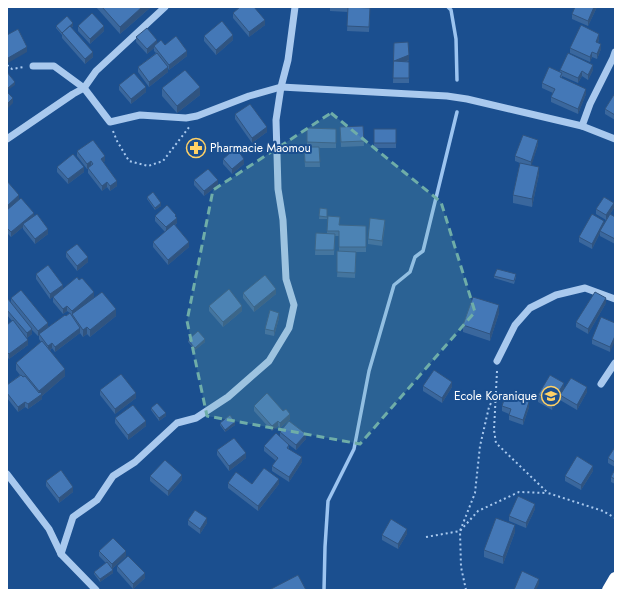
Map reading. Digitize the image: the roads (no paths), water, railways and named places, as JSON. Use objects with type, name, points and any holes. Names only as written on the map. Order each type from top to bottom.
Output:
[{"type":"highway","points":[[608,590],[615,578]]},
{"type":"street","points":[[7,139],[84,88],[96,71],[165,7]]},
{"type":"street","points":[[61,554],[73,518],[97,500],[113,476],[135,462],[177,423],[196,418],[228,397],[269,361],[289,328],[294,305],[286,279],[283,220],[278,189],[276,120],[281,87],[288,60],[295,7]]},
{"type":"street","points":[[582,126],[590,104],[615,52]]},
{"type":"street","points":[[34,66],[54,66],[84,88],[110,122],[140,114],[186,118],[198,116],[249,96],[281,87],[447,96],[467,99],[582,126],[615,139]]},
{"type":"street","points":[[497,360],[515,325],[530,308],[556,294],[585,288],[615,299]]},
{"type":"street","points":[[601,384],[615,363]]},
{"type":"street","points":[[7,474],[49,529],[61,554],[96,590]]},
{"type":"waterway","points":[[448,7],[451,10],[456,39],[457,80]]},
{"type":"waterway","points":[[324,590],[328,501],[354,449],[369,371],[394,285],[410,272],[415,257],[423,251],[457,112]]},
{"type":"place","name":"Pharmacie Maomou","points":[[196,148]]},
{"type":"place","name":"Ecole Koranique","points":[[551,396]]}]
